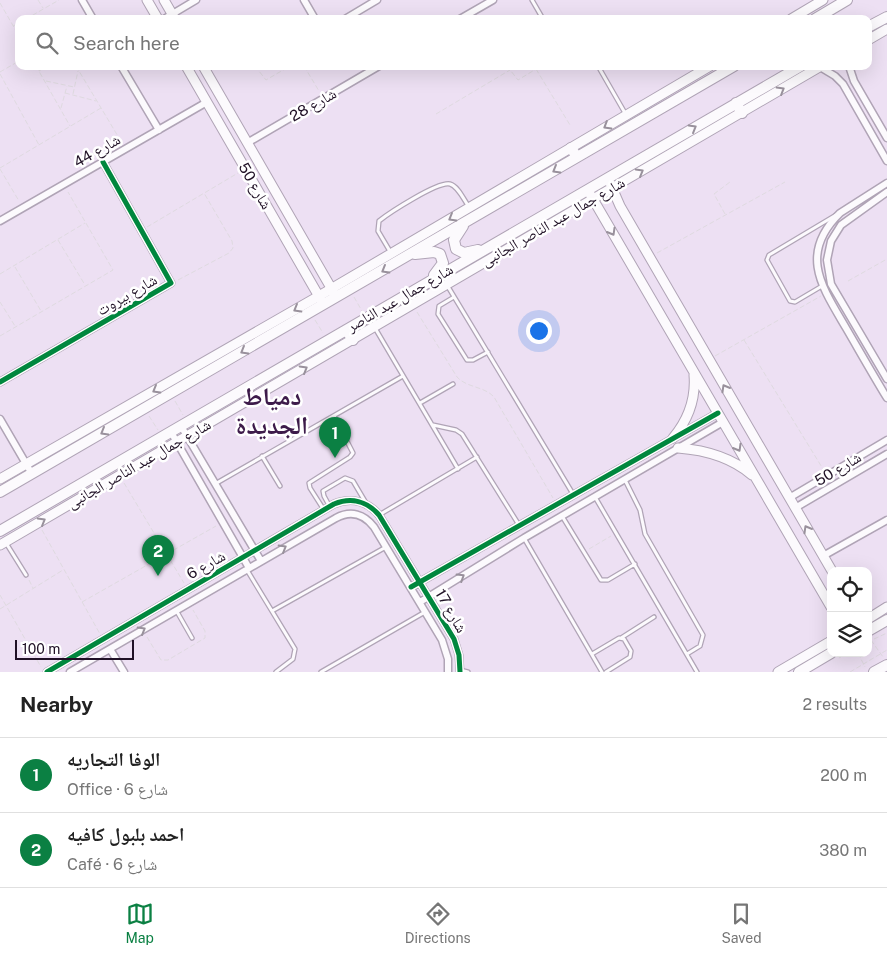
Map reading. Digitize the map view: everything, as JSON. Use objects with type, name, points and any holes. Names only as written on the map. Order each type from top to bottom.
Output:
[{"type":"main road","points":[[147,0],[156,15]]},
{"type":"main road","points":[[164,0],[169,15]]},
{"type":"main road","points":[[796,15],[812,3],[823,0]]},
{"type":"main road","points":[[821,15],[834,3],[847,0]]},
{"type":"main road","points":[[812,3],[817,15]]},
{"type":"main road","points":[[872,25],[887,16]]},
{"type":"main road","points":[[872,38],[887,29]]},
{"type":"main road","name":"شارع 50","points":[[188,70],[322,301]]},
{"type":"main road","name":"شارع 50","points":[[205,70],[334,293]]},
{"type":"main road","points":[[0,479],[322,301],[391,254],[703,70]]},
{"type":"main road","points":[[334,293],[350,290],[727,70]]},
{"type":"main road","name":"شارع جمال عبد الناصر","points":[[0,531],[487,248],[590,194],[609,177],[794,70]]},
{"type":"main road","name":"شارع جمال عبد الناصر الجانبى","points":[[3,544],[375,328],[447,285],[590,194],[612,188],[816,70]]},
{"type":"main road","points":[[736,103],[742,113]]},
{"type":"main road","points":[[571,148],[577,157]]},
{"type":"main road","points":[[609,177],[620,206],[830,567]]},
{"type":"main road","points":[[590,194],[827,600]]},
{"type":"main road","points":[[464,223],[454,240],[456,249],[464,253],[487,248]]},
{"type":"main road","points":[[410,255],[434,252],[442,257],[442,266],[426,283]]},
{"type":"main road","points":[[0,492],[311,312],[322,301]]},
{"type":"main road","points":[[346,330],[352,340]]},
{"type":"main road","points":[[673,438],[684,424],[691,407],[694,390],[694,372]]},
{"type":"main road","points":[[678,448],[700,450],[721,456],[740,466],[757,480]]},
{"type":"main road","points":[[0,527],[13,523]]},
{"type":"main road","points":[[872,617],[887,608]]},
{"type":"main road","points":[[872,632],[887,620]]},
{"type":"main road","points":[[778,672],[827,643]]},
{"type":"main road","points":[[799,672],[827,655]]},
{"type":"main road","points":[[874,672],[885,662]]},
{"type":"street","points":[[82,0],[91,15]]},
{"type":"street","points":[[173,15],[196,0]]},
{"type":"street","points":[[304,0],[313,15]]},
{"type":"street","points":[[352,15],[377,0]]},
{"type":"street","points":[[467,15],[493,0]]},
{"type":"street","points":[[123,70],[159,130]]},
{"type":"street","name":"شارع 28","points":[[247,143],[372,70]]},
{"type":"street","points":[[825,70],[841,81],[887,161]]},
{"type":"street","points":[[850,70],[851,76],[887,138]]},
{"type":"street","name":"شارع 44","points":[[0,221],[207,102]]},
{"type":"street","points":[[861,116],[871,110]]},
{"type":"street","name":"شارع بيروت","points":[[0,382],[169,285],[170,279],[103,162]]},
{"type":"street","points":[[887,183],[840,213],[828,226],[818,247],[817,268],[826,294],[887,398]]},
{"type":"street","points":[[887,192],[841,225],[830,241],[827,260],[831,284],[887,379]]},
{"type":"street","points":[[411,587],[718,413]]},
{"type":"street","points":[[0,419],[32,474]]},
{"type":"street","points":[[420,602],[524,538],[723,422]]},
{"type":"street","points":[[184,424],[187,436],[261,561]]},
{"type":"street","points":[[166,434],[176,442],[248,569]]},
{"type":"street","name":"شارع 50","points":[[789,498],[887,440]]},
{"type":"street","name":"شارع 50","points":[[795,508],[887,454]]},
{"type":"street","name":"شارع 6","points":[[46,672],[327,508],[349,500],[368,505]]},
{"type":"street","points":[[368,505],[379,515]]},
{"type":"street","name":"شارع 6","points":[[73,670],[336,518],[348,513],[357,514],[369,520],[386,546]]},
{"type":"street","name":"شارع 17","points":[[379,515],[454,639],[459,655],[460,671]]},
{"type":"street","points":[[823,556],[887,520]]},
{"type":"street","points":[[236,546],[248,539]]},
{"type":"street","name":"شارع 17","points":[[386,546],[445,646],[448,672]]},
{"type":"street","points":[[110,648],[124,672]]},
{"type":"street","points":[[70,659],[73,670]]},
{"type":"lane","points":[[532,0],[540,15]]},
{"type":"lane","points":[[600,70],[626,115]]},
{"type":"lane","points":[[391,254],[378,231],[379,221],[436,186],[447,183],[455,186],[469,208]]},
{"type":"lane","points":[[822,286],[795,302],[790,301],[767,263],[767,258],[840,213]]},
{"type":"lane","points":[[447,285],[574,494]]},
{"type":"lane","points":[[454,297],[439,306],[438,314],[467,360],[474,360],[488,352]]},
{"type":"lane","points":[[375,328],[458,469]]},
{"type":"lane","points":[[215,484],[403,376]]},
{"type":"lane","points":[[420,403],[453,384]]},
{"type":"lane","points":[[327,508],[310,488],[310,482],[350,458],[353,453],[334,416]]},
{"type":"lane","points":[[432,425],[459,431],[519,526]]},
{"type":"lane","points":[[262,456],[280,486]]},
{"type":"lane","points":[[379,515],[477,458]]},
{"type":"lane","points":[[327,508],[323,491],[345,478],[353,481],[368,505]]},
{"type":"lane","points":[[625,479],[640,510],[645,534],[703,636],[700,646],[687,654]]},
{"type":"lane","points":[[595,496],[697,672]]},
{"type":"lane","points":[[562,516],[599,578],[603,581],[635,564]]},
{"type":"lane","points":[[524,538],[604,672],[630,657],[631,651],[622,638]]},
{"type":"lane","points":[[3,544],[26,575]]},
{"type":"lane","points":[[272,611],[386,546]]},
{"type":"lane","points":[[248,569],[295,652],[293,659],[276,672]]},
{"type":"lane","points":[[176,610],[192,638]]},
{"type":"lane","points":[[321,672],[426,612]]},
{"type":"lane","points":[[592,654],[622,638],[654,617]]},
{"type":"lane","points":[[460,671],[468,672]]},
{"type":"path","points":[[38,0],[43,9]]},
{"type":"path","points":[[33,15],[59,0]]},
{"type":"path","points":[[0,3],[15,29]]},
{"type":"path","points":[[15,64],[0,73],[1,77],[39,145]]},
{"type":"path","points":[[73,95],[78,70]]},
{"type":"path","points":[[78,70],[126,149]]},
{"type":"path","points":[[257,70],[266,80],[283,70]]},
{"type":"path","points":[[306,70],[324,98]]},
{"type":"path","points":[[436,114],[510,70],[518,80],[534,70]]},
{"type":"path","points":[[537,70],[570,126]]},
{"type":"path","points":[[39,71],[70,126]]},
{"type":"path","points":[[44,81],[74,87]]},
{"type":"path","points":[[60,109],[67,86]]},
{"type":"path","points":[[66,93],[97,101]]},
{"type":"path","points":[[23,208],[0,169],[101,108]]},
{"type":"path","points":[[142,230],[245,169]]},
{"type":"path","points":[[726,215],[714,194],[730,182]]},
{"type":"path","points":[[649,257],[785,182]]},
{"type":"path","points":[[0,336],[113,269],[64,185]]},
{"type":"path","points":[[169,285],[229,253],[233,248],[232,241],[204,193]]},
{"type":"path","points":[[0,274],[86,223]]},
{"type":"path","points":[[58,240],[85,286]]},
{"type":"path","points":[[848,281],[887,259]]},
{"type":"path","points":[[14,266],[41,312]]},
{"type":"path","points":[[350,290],[366,318]]},
{"type":"path","points":[[709,360],[826,294]]},
{"type":"path","points":[[0,302],[15,327]]},
{"type":"path","points":[[413,305],[457,378],[462,382],[488,391],[494,396],[556,504]]},
{"type":"path","points":[[311,312],[327,341]]},
{"type":"path","points":[[744,340],[827,476]]},
{"type":"path","points":[[170,394],[184,424]]},
{"type":"path","points":[[145,408],[166,434]]},
{"type":"path","points":[[120,475],[188,590]]},
{"type":"path","points":[[82,602],[222,522]]},
{"type":"path","points":[[38,523],[103,640]]},
{"type":"path","points":[[583,552],[616,533]]},
{"type":"path","points":[[0,609],[64,570]]},
{"type":"path","points":[[26,575],[34,588]]},
{"type":"path","points":[[0,595],[46,672]]},
{"type":"path","points":[[143,630],[161,660],[165,661],[204,639],[205,631],[188,603]]},
{"type":"path","points":[[872,635],[887,633]]},
{"type":"path","points":[[872,640],[885,662]]},
{"type":"path","points":[[850,672],[887,650]]},
{"type":"path","points":[[860,657],[868,672]]},
{"type":"cycle path","points":[[0,382],[171,283],[103,162]]},
{"type":"cycle path","points":[[411,587],[718,413]]},
{"type":"cycle path","points":[[47,672],[334,504],[347,501],[369,506],[379,515],[454,639],[459,655],[460,672]]},
{"type":"place","name":"الوفا التجاريه","points":[[335,458]]},
{"type":"place","name":"احمد بلبول كافيه","points":[[158,576]]},
{"type":"district","name":"دمياط الجديدة","points":[[272,410]]}]
